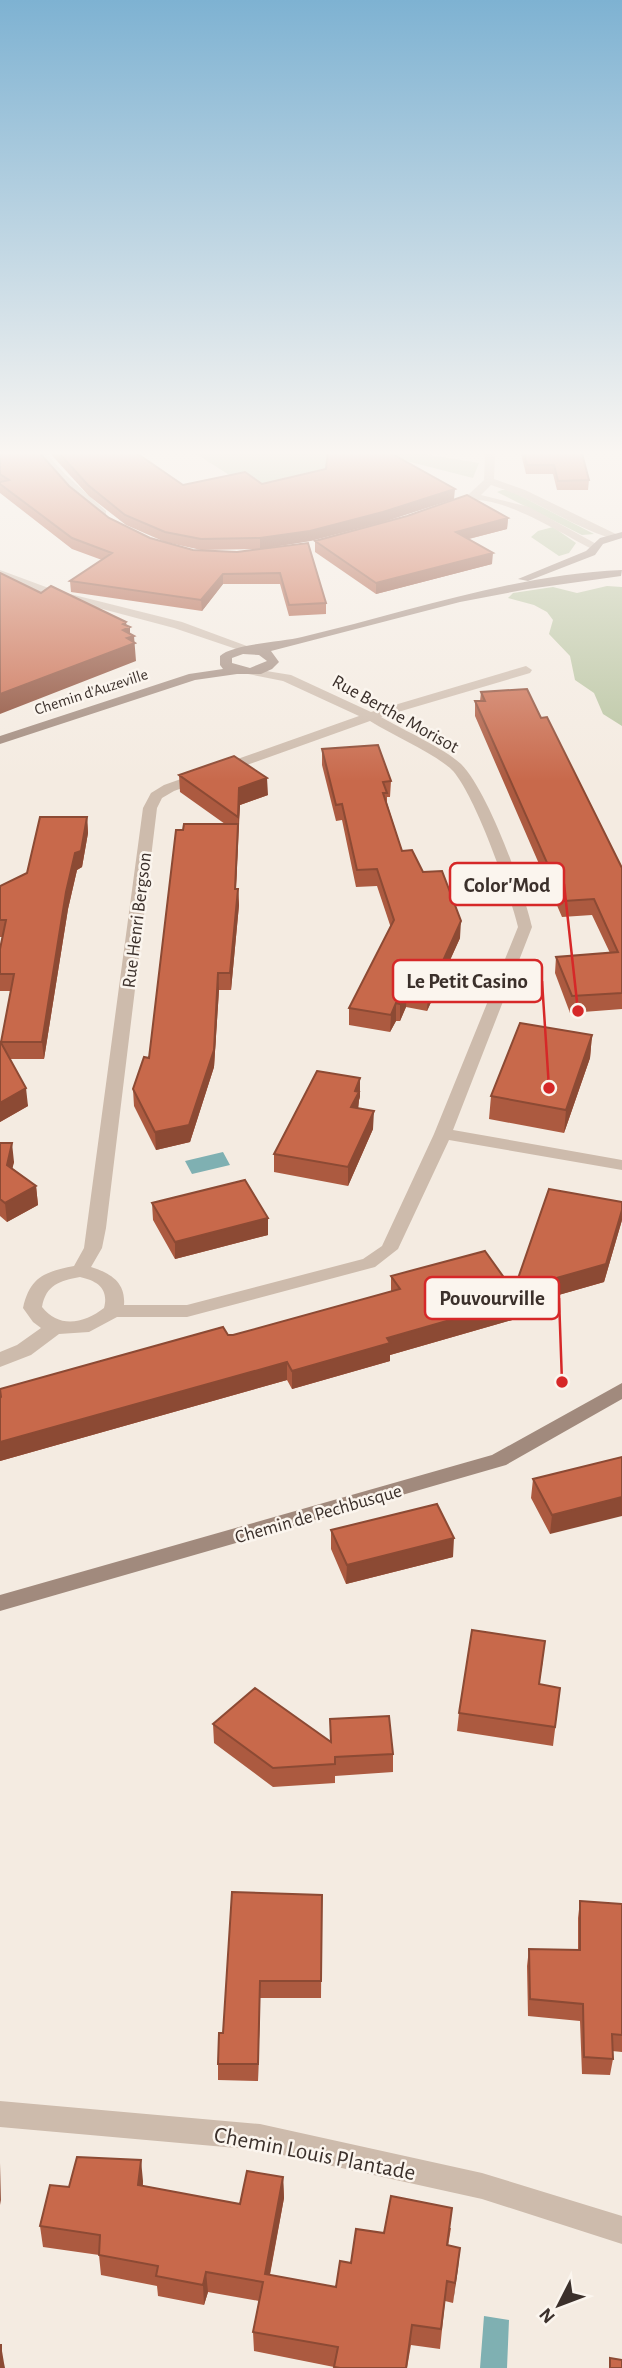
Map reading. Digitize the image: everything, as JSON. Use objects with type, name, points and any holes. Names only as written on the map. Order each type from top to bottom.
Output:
[{"type":"street","name":"Chemin d'Auzeville","points":[[491,591],[567,561]]},
{"type":"street","points":[[599,561],[603,567],[621,573]]},
{"type":"street","points":[[0,573],[50,592],[178,625],[267,653],[273,661]]},
{"type":"street","name":"Chemin d'Auzeville","points":[[193,677],[236,651],[308,641],[390,616],[491,591],[621,573]]},
{"type":"street","points":[[210,637],[230,668],[238,670]]},
{"type":"street","name":"Chemin d'Auzeville","points":[[0,740],[193,677],[267,667],[308,641]]},
{"type":"street","name":"Rue Berthe Morisot","points":[[273,661],[287,678]]},
{"type":"street","points":[[373,718],[480,682],[526,670]]},
{"type":"street","name":"Rue Berthe Morisot","points":[[252,671],[287,678],[373,718],[454,765],[470,783],[518,898],[524,928],[443,1133]]},
{"type":"street","name":"Rue Henri Bergson","points":[[80,1272],[93,1248],[97,1228],[150,808],[156,796],[182,783],[373,718]]},
{"type":"street","points":[[113,1311],[187,1311],[369,1263],[389,1249],[443,1133],[622,1165]]},
{"type":"street","points":[[80,1272],[93,1273],[112,1284],[116,1293],[113,1311],[106,1318],[82,1328],[56,1327],[45,1323],[32,1308],[36,1290],[54,1276],[80,1272]]},
{"type":"street","points":[[0,1360],[24,1350],[56,1327]]},
{"type":"street","name":"Chemin de Pechbusque","points":[[0,1603],[499,1460],[622,1391]]},
{"type":"street","name":"Chemin Louis Plantade","points":[[0,2114],[260,2137],[482,2186],[622,2230]]},
{"type":"green space","points":[[607,586],[622,587],[622,726],[603,714],[594,693],[575,680],[570,656],[549,634],[553,620],[547,612],[534,605],[508,598],[513,593],[553,587],[577,593]]},
{"type":"water","points":[[223,1152],[230,1165],[192,1174],[185,1161]]},
{"type":"water","points":[[484,2316],[509,2320],[507,2368],[480,2368]]},
{"type":"building","points":[[101,561],[313,561],[326,603],[289,605],[280,573],[223,574],[201,600],[70,581]]},
{"type":"building","points":[[343,561],[464,561],[376,583]]},
{"type":"building","points":[[0,573],[41,593],[51,586],[126,622],[123,624],[130,627],[123,630],[134,636],[127,638],[135,643],[0,694]]},
{"type":"building","points":[[527,689],[541,718],[547,717],[622,868],[622,993],[572,996],[556,957],[618,952],[594,899],[564,901],[475,701],[485,701],[481,692]]},
{"type":"building","points":[[378,745],[391,781],[383,782],[387,793],[383,793],[402,851],[412,850],[423,872],[442,871],[461,921],[428,994],[407,990],[400,1004],[396,1003],[391,1015],[349,1008],[394,920],[377,869],[357,870],[342,804],[336,805],[322,749]]},
{"type":"building","points":[[234,756],[267,778],[239,788],[238,817],[179,775]]},
{"type":"building","points":[[40,817],[87,817],[81,851],[75,853],[66,892],[42,1042],[1,1042],[14,974],[0,974],[0,949],[6,920],[0,920],[0,886],[27,873]]},
{"type":"building","points":[[184,824],[238,824],[235,889],[238,889],[230,973],[218,973],[214,1050],[189,1125],[155,1132],[133,1089],[144,1057],[149,1058],[176,830],[183,830]]},
{"type":"building","points":[[520,1023],[592,1035],[566,1110],[491,1096]]},
{"type":"building","points":[[0,1041],[26,1088],[0,1103]]},
{"type":"building","points":[[317,1071],[360,1078],[355,1091],[359,1092],[351,1107],[374,1111],[348,1167],[274,1154]]},
{"type":"building","points":[[0,1143],[12,1143],[7,1165],[36,1186],[5,1203],[0,1199]]},
{"type":"building","points":[[245,1180],[268,1218],[175,1242],[152,1203]]},
{"type":"building","points":[[549,1189],[622,1202],[606,1264],[514,1290]]},
{"type":"building","points":[[485,1251],[520,1300],[387,1338],[390,1343],[292,1371],[287,1362],[0,1442],[0,1389],[223,1327],[228,1335],[233,1335],[400,1289],[391,1276]]},
{"type":"building","points":[[622,1457],[622,1497],[552,1515],[533,1479]]},
{"type":"building","points":[[437,1504],[454,1538],[347,1565],[331,1530]]},
{"type":"building","points":[[472,1630],[545,1641],[539,1684],[560,1688],[555,1727],[459,1713]]},
{"type":"building","points":[[255,1688],[331,1742],[330,1719],[389,1716],[393,1754],[335,1757],[335,1764],[273,1768],[213,1724]]},
{"type":"building","points":[[232,1892],[322,1895],[321,1981],[260,1981],[258,2064],[218,2064],[219,2033],[223,2033]]},
{"type":"building","points":[[580,1901],[622,1904],[622,2035],[612,2034],[613,2059],[584,2057],[583,2004],[530,1999],[529,1949],[580,1950]]},
{"type":"building","points":[[77,2157],[141,2160],[138,2185],[240,2204],[247,2171],[283,2177],[265,2274],[336,2287],[340,2261],[351,2263],[356,2229],[384,2233],[391,2196],[452,2208],[447,2245],[460,2248],[455,2283],[447,2281],[441,2329],[412,2325],[406,2368],[334,2367],[338,2347],[253,2332],[263,2282],[206,2272],[203,2285],[156,2276],[158,2266],[99,2255],[100,2235],[40,2226],[50,2185],[69,2187]]},
{"type":"building","points":[[610,2358],[622,2360],[622,2368],[610,2368]]},
{"type":"place","name":"Color'Mod","points":[[578,1011]]},
{"type":"place","name":"Le Petit Casino","points":[[549,1088]]},
{"type":"place","name":"Pouvourville","points":[[562,1382]]}]
